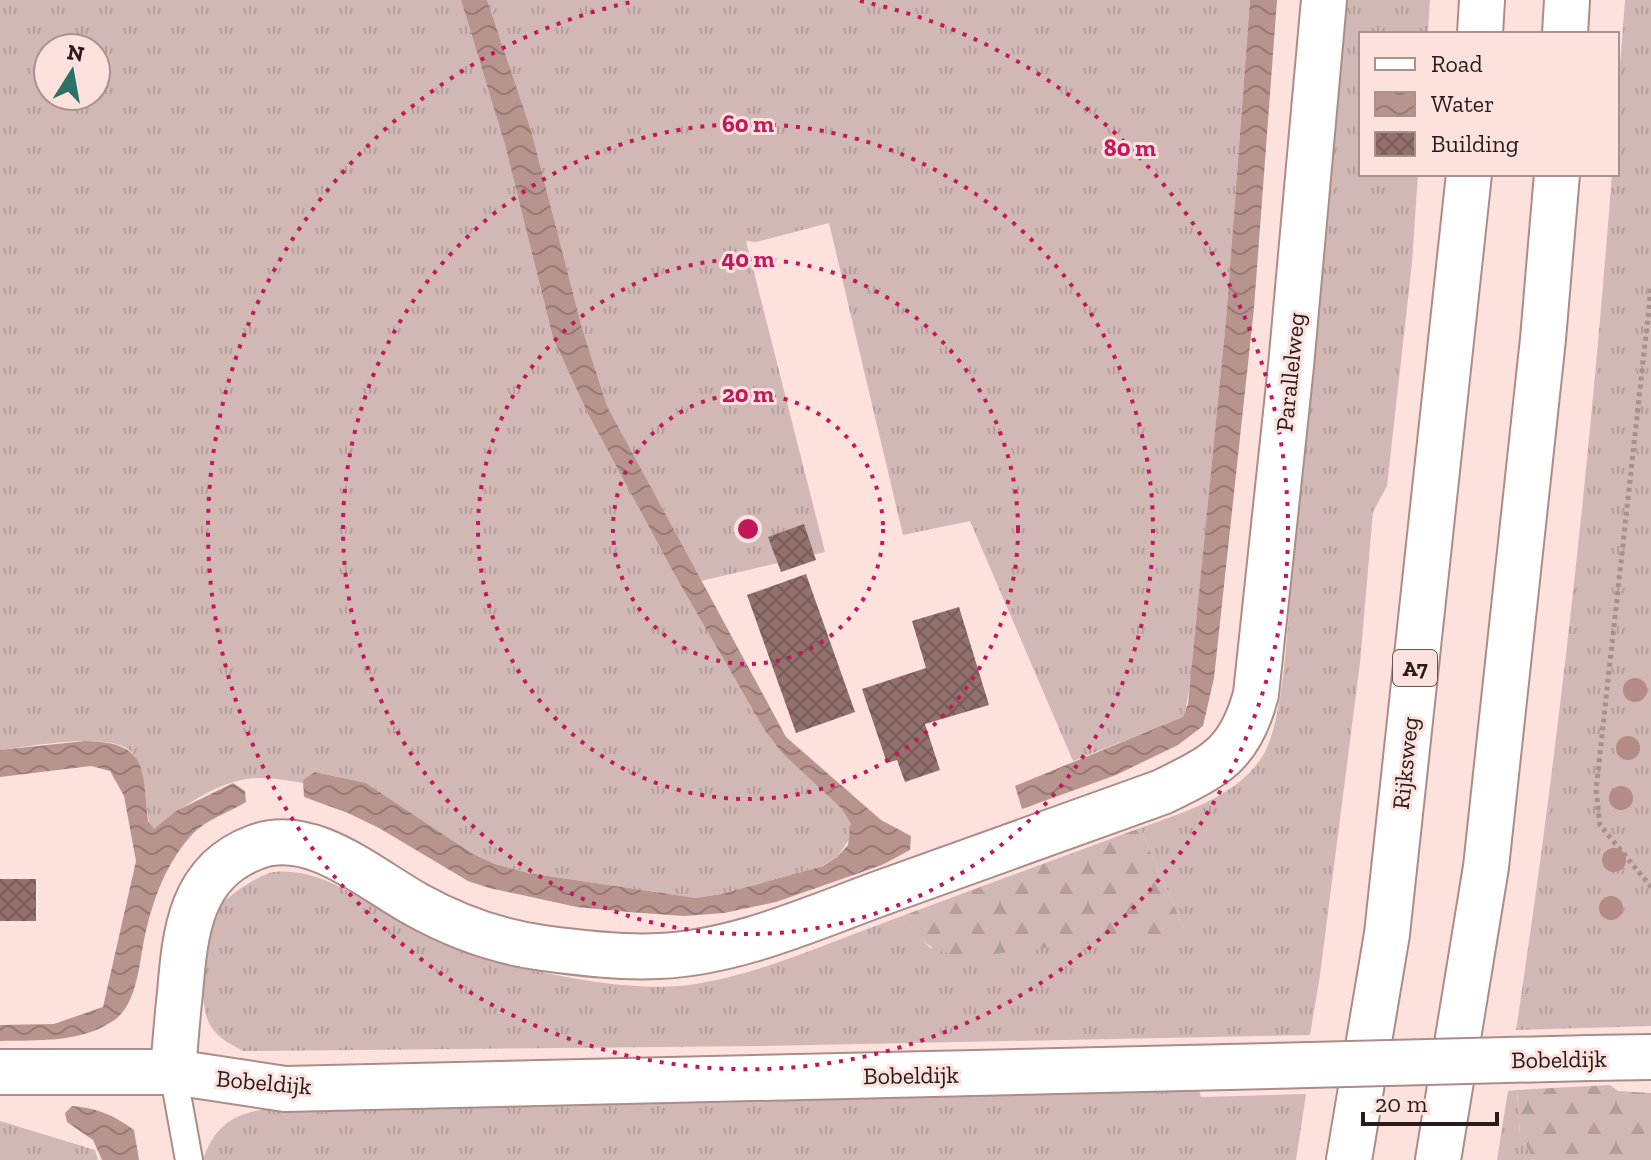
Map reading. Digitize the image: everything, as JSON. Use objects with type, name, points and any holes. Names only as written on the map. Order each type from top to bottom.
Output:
[{"type":"main road","name":"Parallelweg","points":[[173,1072],[183,951],[190,913],[205,886],[220,868],[257,846],[277,843],[328,851],[418,906],[487,936],[541,948],[659,956],[726,946],[798,924],[1162,792],[1222,759],[1239,740],[1256,694],[1291,366],[1324,0]]},
{"type":"main road","points":[[1480,32],[1482,0]]},
{"type":"main road","points":[[1565,32],[1567,0]]},
{"type":"main road","name":"Rijksweg","points":[[1349,1160],[1387,934],[1469,176]]},
{"type":"main road","points":[[1438,1160],[1486,867],[1546,309],[1557,176]]},
{"type":"main road","name":"Bobeldijk","points":[[0,1072],[173,1072],[285,1089],[1651,1057]]},
{"type":"lane","points":[[173,1072],[189,1160]]},
{"type":"path","points":[[1651,289],[1596,790],[1600,825],[1651,887]]},
{"type":"green space","points":[[0,0],[461,0],[505,145],[553,338],[588,414],[677,579],[765,731],[783,754],[841,808],[851,824],[851,837],[837,857],[822,866],[696,898],[528,873],[495,864],[473,854],[366,783],[315,772],[303,783],[261,778],[235,781],[186,805],[155,829],[150,826],[143,780],[133,754],[109,742],[49,743],[0,750]]},
{"type":"green space","points":[[487,0],[1250,0],[1226,320],[1191,679],[1184,717],[1073,761],[970,521],[903,535],[829,223],[756,242],[746,241],[825,552],[701,581],[607,406],[582,328],[531,130]]},
{"type":"green space","points":[[1337,0],[1430,0],[1428,32],[1359,32],[1359,176],[1418,176],[1412,263],[1387,486],[1373,512],[1360,663],[1310,1035],[761,1046],[243,1051],[216,1034],[210,1025],[203,985],[207,937],[215,912],[233,894],[259,877],[274,872],[314,876],[352,893],[423,934],[483,956],[554,974],[626,985],[659,987],[716,980],[797,956],[902,916],[930,948],[1184,928],[1140,828],[1206,803],[1236,785],[1260,760],[1269,744],[1280,695]]},
{"type":"green space","points":[[1625,0],[1651,0],[1651,1026],[1516,1030],[1559,710],[1594,389],[1612,176],[1619,176],[1619,80]]},
{"type":"green space","points":[[1140,828],[1184,928],[1175,934],[974,956],[939,951],[925,942],[902,916]]},
{"type":"green space","points":[[1610,1085],[1618,1091],[1651,1093],[1651,1160],[1534,1160],[1520,1136],[1517,1090]]},
{"type":"green space","points":[[1199,1089],[1201,1097],[1306,1094],[1296,1160],[203,1160],[212,1140],[224,1125],[241,1115],[262,1110]]},
{"type":"green space","points":[[1517,1090],[1520,1136],[1534,1160],[1497,1160],[1508,1091]]},
{"type":"green space","points":[[0,1121],[95,1150],[98,1160],[0,1160]]},
{"type":"water","points":[[461,0],[487,0],[531,130],[582,328],[607,406],[786,737],[881,820],[911,836],[910,850],[882,865],[776,902],[724,913],[684,916],[577,907],[468,881],[379,828],[304,797],[303,780],[315,772],[366,783],[473,854],[495,864],[528,873],[696,898],[823,866],[848,845],[851,824],[841,808],[783,754],[765,731],[677,579],[588,414],[553,338],[505,145]]},
{"type":"water","points":[[1250,0],[1277,0],[1254,308],[1214,678],[1203,726],[1178,745],[1116,775],[1022,809],[1015,786],[1183,717],[1188,704],[1226,320]]},
{"type":"water","points":[[85,741],[106,743],[131,753],[142,773],[148,821],[154,829],[176,811],[233,783],[245,791],[246,802],[201,826],[174,859],[153,906],[137,980],[122,1013],[100,1028],[73,1037],[0,1041],[0,1025],[54,1024],[103,1007],[136,861],[124,796],[110,771],[91,766],[0,777],[0,750]]},
{"type":"water","points":[[72,1106],[105,1113],[134,1130],[139,1160],[102,1160],[93,1140],[67,1122],[65,1113]]},
{"type":"building","points":[[804,524],[816,560],[781,572],[768,537]]},
{"type":"building","points":[[806,574],[855,712],[796,733],[747,595]]},
{"type":"building","points":[[959,607],[989,705],[925,724],[940,770],[905,782],[897,760],[887,763],[862,689],[926,668],[912,621]]},
{"type":"building","points":[[0,879],[36,879],[36,921],[0,921]]}]
